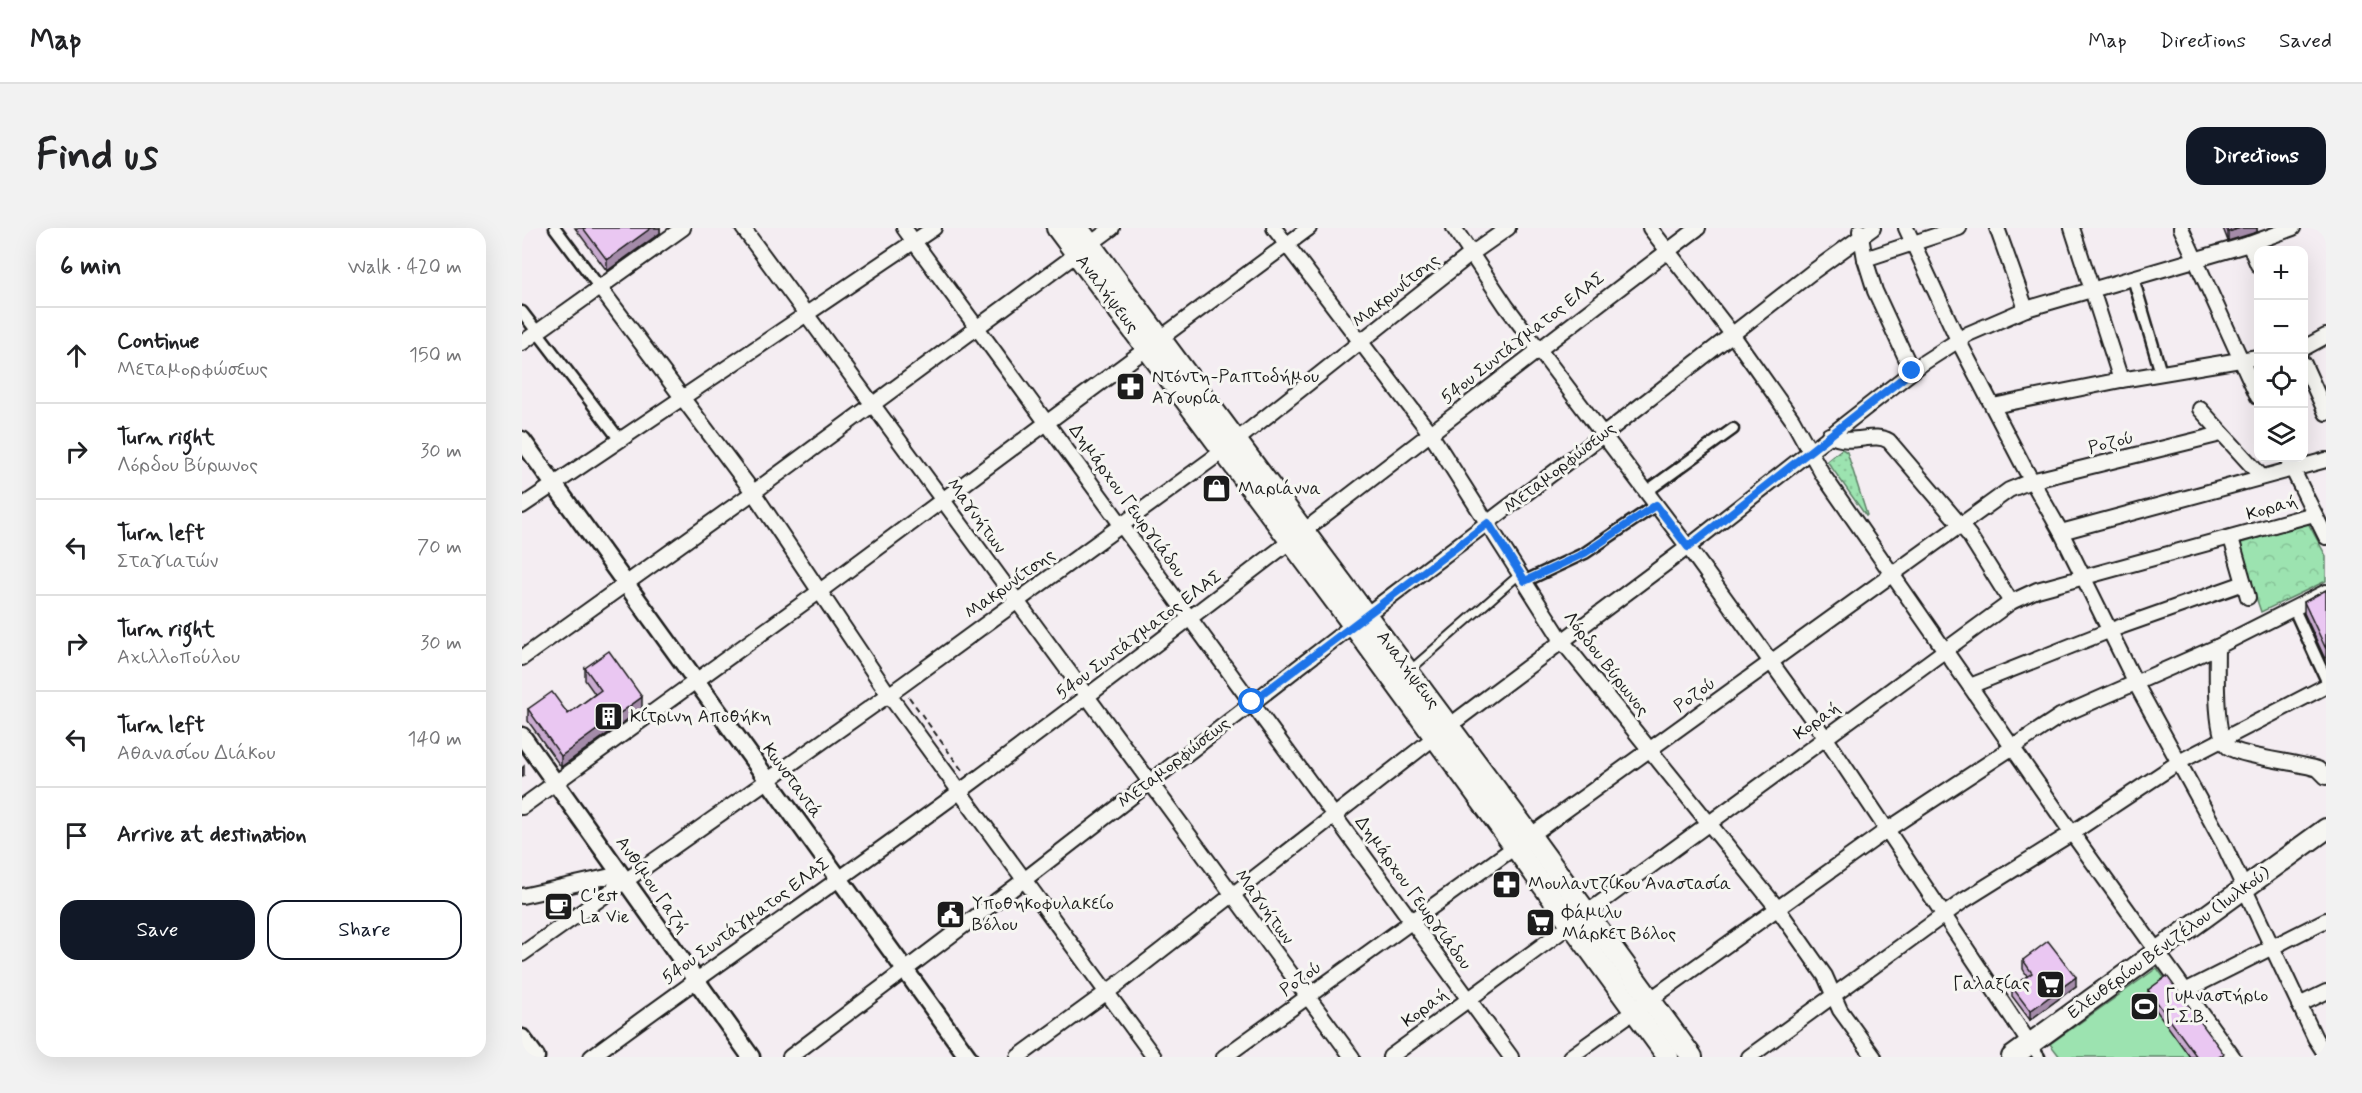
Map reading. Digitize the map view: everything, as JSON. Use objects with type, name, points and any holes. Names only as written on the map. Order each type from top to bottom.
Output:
[{"type":"main road","name":"Αναλήψεως","points":[[1058,228],[1081,242],[1153,343],[1360,620],[1643,1006],[1692,1057]]},
{"type":"main road","name":"Αναλήψεως","points":[[1360,620],[1408,672],[1442,732]]},
{"type":"main road","name":"Ελευθερίου Βενιζέλου (Ιωλκού)","points":[[2012,1057],[2035,1050],[2157,952],[2326,829]]},
{"type":"main road","name":"Αναλήψεως","points":[[1643,1006],[1668,1057]]},
{"type":"street","points":[[555,228],[753,492],[889,694],[1154,1057]]},
{"type":"street","points":[[522,343],[683,228]]},
{"type":"street","name":"Μαγνήτων","points":[[742,228],[1352,1057]]},
{"type":"street","name":"Δημάρχου Γεωργιάδου","points":[[904,228],[1511,1057]]},
{"type":"street","points":[[522,506],[934,228]]},
{"type":"street","points":[[522,658],[977,328],[1081,242],[1112,228]]},
{"type":"street","name":"Λόρδου Βύρωνος","points":[[1274,228],[1430,434],[1563,642],[1778,909],[1825,976],[1840,1010],[1874,1057]]},
{"type":"street","points":[[522,807],[820,591],[1309,228]]},
{"type":"street","points":[[1454,228],[1506,306],[1688,547],[1826,737],[2035,1050]]},
{"type":"street","name":"Μακρυνίτσης","points":[[522,954],[623,878],[768,780],[889,694],[1230,446],[1471,254],[1508,228]]},
{"type":"street","points":[[1650,228],[1732,334],[1792,419],[1823,475],[2072,833],[2233,1057]]},
{"type":"street","name":"54ου Συντάγματος ΕΛΑΣ","points":[[591,1057],[695,980],[960,792],[1087,697],[1698,228]]},
{"type":"street","name":"Μεταμορφώσεως","points":[[790,1057],[1603,435],[1860,232],[1873,228]]},
{"type":"street","points":[[1906,228],[1958,340],[2031,481],[2061,532],[2136,684],[2245,888],[2315,1038],[2326,1055]]},
{"type":"street","points":[[1865,259],[1959,228]]},
{"type":"street","points":[[1996,228],[2026,309]]},
{"type":"street","points":[[2072,228],[2121,380]]},
{"type":"street","points":[[2181,228],[2254,387]]},
{"type":"street","points":[[1018,1057],[1107,993],[1234,896],[1334,815],[1688,547],[1912,371],[1958,340],[2026,309],[2249,244],[2293,228]]},
{"type":"street","points":[[1860,232],[1865,259],[1875,291],[1912,371]]},
{"type":"street","points":[[2249,244],[2254,254]]},
{"type":"street","points":[[2133,278],[2161,373]]},
{"type":"street","points":[[522,312],[620,440]]},
{"type":"street","points":[[2308,346],[2326,336]]},
{"type":"street","points":[[1993,406],[2121,380],[2254,358]]},
{"type":"street","points":[[2308,373],[2326,414]]},
{"type":"street","points":[[2200,410],[2261,476]]},
{"type":"street","points":[[1646,492],[1732,429]]},
{"type":"street","name":"Ροζού","points":[[1224,1057],[2009,490],[2031,481],[2221,434]]},
{"type":"street","points":[[1829,435],[1850,441],[1880,437],[1886,439],[1980,551],[2011,602]]},
{"type":"street","name":"Κωνσταντά","points":[[522,440],[968,1057]]},
{"type":"street","points":[[2061,532],[2261,476],[2290,463],[2326,460]]},
{"type":"street","points":[[2290,463],[2326,537]]},
{"type":"street","points":[[1523,577],[1585,553],[1656,505]]},
{"type":"street","name":"Κοραή","points":[[1390,1057],[2011,602],[2037,590],[2314,514]]},
{"type":"street","points":[[2231,538],[2248,597]]},
{"type":"street","points":[[1970,686],[2111,630],[2244,583]]},
{"type":"street","points":[[1570,1057],[1887,830],[2060,716],[2217,648],[2326,592]]},
{"type":"street","points":[[2294,609],[2326,679]]},
{"type":"street","points":[[2217,648],[2219,723],[2222,739],[2232,749],[2312,767],[2318,769],[2326,777]]},
{"type":"street","points":[[1749,1057],[1943,915],[2179,762],[2326,686]]},
{"type":"street","name":"Ανθίμου Γαζή","points":[[522,736],[751,1057]]},
{"type":"street","points":[[522,896],[623,878]]},
{"type":"street","points":[[2185,991],[2326,921]]},
{"type":"street","points":[[2299,1005],[2326,992]]},
{"type":"street","points":[[522,1038],[536,1057]]},
{"type":"lane","points":[[1408,672],[1523,577]]},
{"type":"green space","points":[[1842,449],[1847,452],[1866,516],[1827,461]]},
{"type":"green space","points":[[2308,523],[2326,556],[2326,581],[2261,612],[2238,544]]},
{"type":"green space","name":"Γυμναστήριο Γ.Σ.Β.","points":[[2157,968],[2221,1057],[2060,1057],[2050,1044]]},
{"type":"building","points":[[583,228],[651,228],[607,260]]},
{"type":"building","points":[[2226,228],[2240,228],[2228,232]]},
{"type":"building","points":[[2326,590],[2326,649],[2304,602]]},
{"type":"building","name":"Κίτρινη Αποθήκη","points":[[609,651],[642,697],[561,756],[528,709],[552,692],[568,714],[601,690],[585,668]]},
{"type":"building","name":"Γαλαξίας","points":[[2048,941],[2076,977],[2030,1011],[2012,987],[2032,973],[2023,960]]},
{"type":"building","points":[[2167,976],[2224,1054],[2219,1057],[2197,1057],[2148,990]]},
{"type":"place","name":"Ντόντη-Ραπτοδήμου Αγουρία","points":[[1131,387]]},
{"type":"place","name":"Μαριάννα","points":[[1217,489]]},
{"type":"place","name":"Κίτρινη Αποθήκη","points":[[609,717]]},
{"type":"place","name":"Μουλαντζίκου Αναστασία","points":[[1507,884]]},
{"type":"place","name":"C'est La Vie","points":[[559,906]]},
{"type":"place","name":"Υποθηκοφυλακείο Βόλου","points":[[951,914]]},
{"type":"place","name":"Φάμιλυ Μάρκετ Βόλος","points":[[1541,923]]},
{"type":"place","name":"Γαλαξίας","points":[[2051,984]]},
{"type":"place","name":"Γυμναστήριο Γ.Σ.Β.","points":[[2144,1006]]},
{"type":"route","points":[[1252,702],[1488,523],[1525,581],[1585,553],[1656,505],[1688,547],[1912,371]]}]
